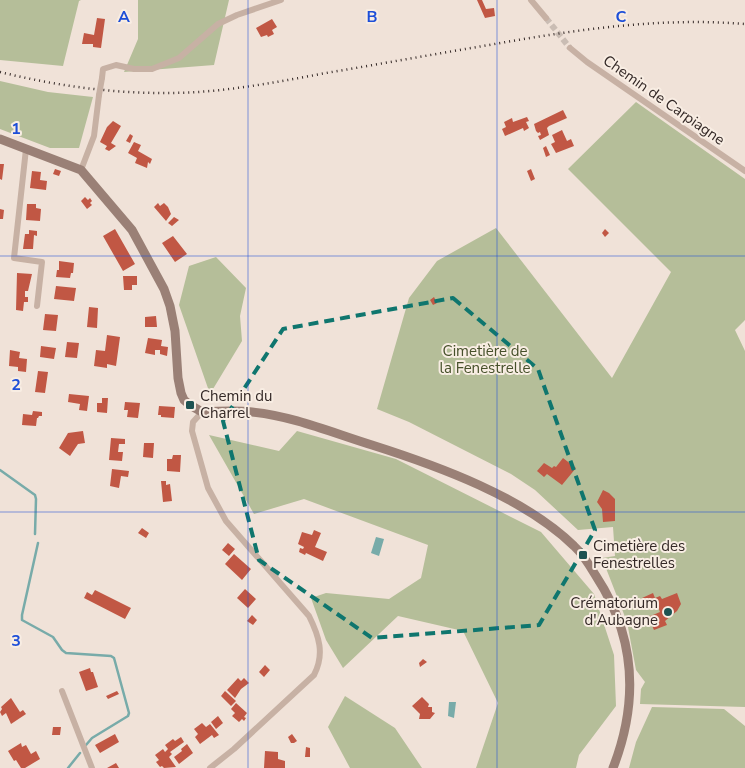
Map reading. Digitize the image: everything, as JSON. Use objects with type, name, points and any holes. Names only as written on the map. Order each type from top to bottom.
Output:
[{"type":"street","points":[[81,170],[94,136],[104,69],[116,65],[134,69],[152,69],[180,58],[218,24],[237,15],[281,0]]},
{"type":"street","points":[[531,0],[546,18]]},
{"type":"street","name":"Chemin de Carpiagne","points":[[570,48],[587,62],[745,171]]},
{"type":"street","points":[[0,139],[81,170],[132,230],[164,289],[170,306],[175,331],[178,378],[181,393],[184,400],[190,405],[202,412],[253,412],[292,420],[415,459],[514,503],[542,520],[573,544],[608,593],[620,624],[628,656],[631,699],[623,742],[613,768]]},
{"type":"street","points":[[26,149],[14,258],[42,262],[37,306]]},
{"type":"street","points":[[202,412],[193,422],[192,431],[208,488],[226,521],[309,616],[320,644],[318,666],[314,675],[253,732],[210,768]]},
{"type":"street","points":[[62,691],[92,768]]},
{"type":"highlighted area","points":[[453,298],[538,369],[595,530],[539,625],[372,638],[259,560],[223,421],[283,329]]},
{"type":"green space","points":[[0,0],[81,0],[79,1],[63,66],[0,60]]},
{"type":"green space","points":[[138,0],[229,0],[214,65],[124,72],[138,39]]},
{"type":"green space","points":[[0,81],[48,92],[93,97],[79,148],[50,148],[0,129]]},
{"type":"green space","name":"Cimetière de la Fenestrelle","points":[[636,102],[745,179],[745,320],[735,330],[745,351],[745,707],[640,704],[641,689],[645,682],[636,670],[627,622],[602,558],[615,556],[613,527],[578,530],[535,490],[511,474],[409,422],[377,409],[409,298],[437,261],[496,228],[612,378],[671,272],[568,169]]},
{"type":"green space","points":[[216,257],[246,288],[240,316],[242,341],[210,394],[179,305],[189,266]]},
{"type":"green space","points":[[297,431],[396,459],[541,532],[594,594],[614,655],[616,706],[579,755],[576,768],[476,768],[498,703],[463,631],[398,616],[343,668],[326,640],[311,598],[326,593],[389,599],[421,578],[428,545],[304,499],[254,514],[209,435],[279,451]]},
{"type":"green space","points":[[345,696],[395,728],[422,768],[350,768],[328,727]]},
{"type":"green space","points":[[652,707],[724,709],[745,726],[745,768],[629,768],[636,742]]},
{"type":"water","points":[[376,537],[384,539],[379,556],[371,553]]},
{"type":"water","points":[[449,702],[456,702],[454,718],[448,716]]},
{"type":"building","points":[[477,0],[482,0],[486,9],[494,8],[495,16],[485,18]]},
{"type":"building","points":[[97,18],[105,19],[101,48],[93,47],[93,44],[82,44],[84,33],[94,35]]},
{"type":"building","points":[[272,19],[277,27],[272,30],[274,34],[268,37],[267,35],[261,37],[256,28]]},
{"type":"building","points":[[563,110],[567,118],[549,126],[547,128],[549,135],[540,140],[538,136],[541,135],[540,132],[536,131],[534,124]]},
{"type":"building","points":[[527,117],[529,121],[526,122],[529,128],[524,131],[523,128],[505,136],[502,129],[506,127],[504,122],[512,118],[513,122]]},
{"type":"building","points":[[113,121],[121,126],[111,143],[116,146],[109,151],[105,149],[107,146],[100,142],[107,127]]},
{"type":"building","points":[[562,130],[567,141],[571,139],[574,146],[556,153],[551,144],[555,142],[552,135]]},
{"type":"building","points":[[130,134],[133,136],[130,143],[126,141]]},
{"type":"building","points":[[134,142],[141,145],[138,151],[152,159],[150,164],[148,162],[147,168],[135,163],[137,158],[128,153]]},
{"type":"building","points":[[546,146],[550,155],[546,157],[543,148]]},
{"type":"building","points":[[0,164],[4,164],[2,180],[0,179]]},
{"type":"building","points":[[55,169],[61,171],[59,176],[53,174]]},
{"type":"building","points":[[531,169],[535,179],[531,181],[527,171]]},
{"type":"building","points":[[32,171],[41,172],[40,180],[47,181],[46,190],[30,188]]},
{"type":"building","points":[[85,197],[88,200],[90,198],[92,201],[90,203],[92,205],[87,209],[81,201]]},
{"type":"building","points":[[158,203],[160,206],[164,203],[168,207],[171,214],[166,221],[154,207]]},
{"type":"building","points":[[27,204],[36,204],[36,208],[41,209],[40,221],[26,220]]},
{"type":"building","points":[[0,209],[4,210],[3,219],[0,219]]},
{"type":"building","points":[[174,217],[179,220],[172,226],[168,223]]},
{"type":"building","points":[[115,229],[135,264],[123,271],[103,236]]},
{"type":"building","points":[[605,229],[609,233],[605,237],[602,233]]},
{"type":"building","points":[[29,230],[37,231],[37,236],[34,235],[33,249],[23,249],[25,234],[29,234]]},
{"type":"building","points":[[173,236],[187,254],[175,262],[162,243]]},
{"type":"building","points":[[59,261],[74,263],[73,273],[71,273],[70,278],[56,277],[57,270],[59,270]]},
{"type":"building","points":[[17,273],[32,274],[28,291],[25,291],[25,297],[28,297],[28,302],[24,302],[23,311],[16,310]]},
{"type":"building","points":[[123,276],[137,276],[137,285],[132,285],[132,290],[124,290]]},
{"type":"building","points":[[56,286],[76,288],[74,301],[54,299]]},
{"type":"building","points":[[434,297],[437,303],[433,305],[430,300]]},
{"type":"building","points":[[89,307],[98,308],[97,328],[87,327]]},
{"type":"building","points":[[45,314],[58,315],[56,331],[43,330]]},
{"type":"building","points":[[156,316],[157,327],[145,327],[145,317]]},
{"type":"building","points":[[107,335],[120,337],[116,366],[107,364],[107,368],[94,366],[96,350],[105,351]]},
{"type":"building","points":[[148,338],[162,340],[161,346],[168,347],[167,356],[160,354],[160,350],[155,350],[155,355],[145,353]]},
{"type":"building","points":[[67,342],[79,343],[77,358],[65,357]]},
{"type":"building","points":[[41,346],[56,348],[54,359],[40,357]]},
{"type":"building","points":[[10,350],[20,352],[19,358],[27,359],[26,372],[18,371],[18,367],[9,366]]},
{"type":"building","points":[[38,371],[48,372],[45,393],[35,392]]},
{"type":"building","points":[[69,394],[89,396],[87,411],[79,410],[80,404],[68,402]]},
{"type":"building","points":[[102,398],[108,398],[107,413],[97,412],[97,403],[102,403]]},
{"type":"building","points":[[125,402],[140,403],[138,418],[127,417],[128,410],[124,410]]},
{"type":"building","points":[[159,406],[175,407],[174,418],[158,415]]},
{"type":"building","points":[[33,411],[42,412],[42,416],[37,418],[36,426],[22,425],[23,414],[32,415]]},
{"type":"building","points":[[83,431],[85,443],[78,444],[70,456],[59,448],[68,433]]},
{"type":"building","points":[[111,438],[125,439],[125,444],[119,444],[118,452],[123,452],[122,461],[109,460]]},
{"type":"building","points":[[144,443],[154,443],[153,458],[143,457]]},
{"type":"building","points":[[173,455],[181,455],[180,472],[167,471],[167,459],[172,459]]},
{"type":"building","points":[[563,458],[576,468],[562,485],[547,474],[544,477],[537,471],[544,463],[552,468],[556,467]]},
{"type":"building","points":[[112,469],[129,471],[128,477],[121,476],[119,488],[110,486]]},
{"type":"building","points":[[161,481],[166,481],[166,485],[170,484],[172,501],[163,502]]},
{"type":"building","points":[[603,490],[615,499],[615,521],[603,522],[602,509],[597,502]]},
{"type":"building","points":[[142,528],[149,533],[146,538],[138,533]]},
{"type":"building","points":[[314,530],[321,533],[315,547],[327,552],[323,561],[306,553],[305,555],[299,552],[300,548],[303,549],[304,547],[298,544],[302,532],[312,535]]},
{"type":"building","points":[[228,543],[235,549],[229,556],[222,550]]},
{"type":"building","points":[[234,554],[251,569],[242,580],[225,564]]},
{"type":"building","points":[[245,589],[256,599],[248,608],[237,598]]},
{"type":"building","points":[[95,590],[131,608],[125,619],[84,598],[87,592],[92,595]]},
{"type":"building","name":"Crématorium d'Aubagne","points":[[653,593],[655,598],[660,596],[662,599],[677,593],[681,604],[677,611],[665,621],[667,625],[654,630],[648,617],[660,612],[657,604],[647,609],[642,598]]},
{"type":"building","points":[[252,615],[257,620],[253,625],[247,621]]},
{"type":"building","points":[[423,659],[427,662],[420,667],[419,663]]},
{"type":"building","points":[[265,665],[270,670],[264,677],[259,672]]},
{"type":"building","points":[[90,668],[98,687],[86,691],[79,672]]},
{"type":"building","points":[[238,678],[241,681],[244,678],[249,683],[241,689],[235,698],[227,690]]},
{"type":"building","points":[[117,691],[119,694],[108,699],[106,696]]},
{"type":"building","points":[[225,691],[236,701],[231,706],[221,696]]},
{"type":"building","points":[[422,697],[429,704],[428,707],[432,707],[432,712],[435,713],[430,719],[419,719],[420,714],[412,706]]},
{"type":"building","points":[[11,698],[20,712],[23,710],[26,714],[11,724],[6,713],[2,716],[0,712],[1,707]]},
{"type":"building","points":[[236,703],[247,713],[244,721],[242,719],[239,722],[232,716],[235,713],[231,709]]},
{"type":"building","points":[[218,716],[223,723],[216,729],[211,722]]},
{"type":"building","points":[[202,723],[206,727],[210,724],[219,735],[214,738],[212,735],[200,744],[195,737],[198,734],[194,729]]},
{"type":"building","points":[[53,727],[61,727],[60,735],[52,735]]},
{"type":"building","points":[[115,734],[119,742],[100,753],[95,745]]},
{"type":"building","points":[[292,734],[297,741],[294,743],[291,743],[288,737]]},
{"type":"building","points":[[181,737],[184,742],[170,752],[172,754],[169,757],[176,767],[160,767],[156,762],[159,760],[155,755],[163,749],[165,752],[168,749],[165,745],[173,739],[175,741]]},
{"type":"building","points":[[21,743],[22,747],[26,745],[31,754],[36,751],[40,759],[25,768],[21,768],[16,760],[14,761],[8,751]]},
{"type":"building","points":[[187,744],[193,753],[179,764],[174,757]]},
{"type":"building","points":[[306,747],[310,748],[310,757],[305,757]]},
{"type":"building","points":[[265,751],[278,752],[278,759],[285,761],[285,768],[264,768]]},
{"type":"building","points":[[116,763],[119,768],[107,768]]},
{"type":"waterway","points":[[0,470],[35,495],[35,534]]},
{"type":"waterway","points":[[38,543],[22,620],[53,637],[66,653],[111,656],[114,658],[129,713],[128,716],[92,738],[86,745]]},
{"type":"waterway","points":[[68,768],[80,753]]},
{"type":"tunnel","points":[[546,18],[570,48]]},
{"type":"railway","points":[[0,72],[24,78],[98,90],[148,93],[198,92],[262,84],[521,40],[617,26],[681,22],[745,24]]},
{"type":"place","name":"Chemin du Charrel","points":[[190,405]]},
{"type":"place","name":"Cimetière des Fenestrelles","points":[[583,555]]},
{"type":"place","name":"Crématorium d'Aubagne","points":[[668,612]]}]
